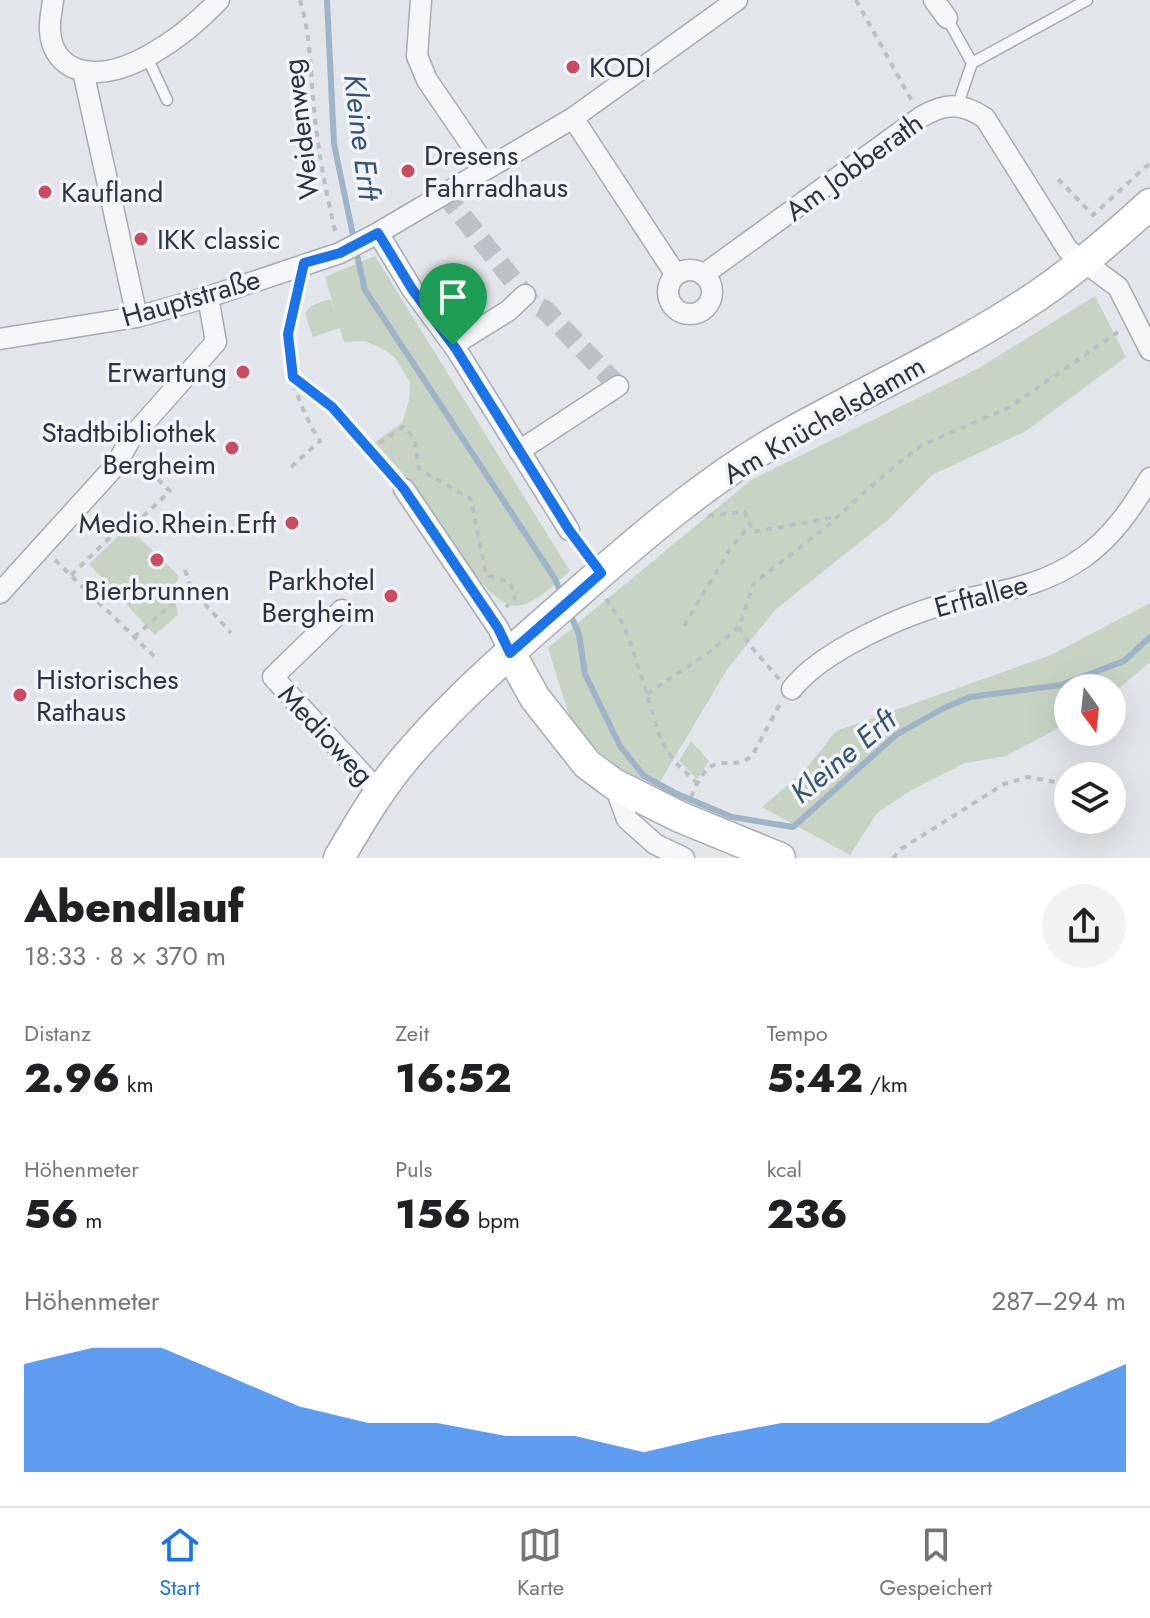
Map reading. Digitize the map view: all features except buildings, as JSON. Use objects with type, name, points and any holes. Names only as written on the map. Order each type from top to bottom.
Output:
[{"type":"main road","name":"Am Knüchelsdamm","points":[[339,858],[412,749],[520,644],[665,519],[732,469],[782,437],[1001,318],[1085,262],[1150,204]]},
{"type":"main road","points":[[520,644],[522,679],[587,764],[614,784],[756,854]]},
{"type":"street","points":[[53,0],[49,28],[51,43],[68,65],[83,71],[108,69],[147,57],[179,36],[219,0]]},
{"type":"street","points":[[421,0],[417,56],[427,80],[487,168]]},
{"type":"street","name":"Hauptstraße","points":[[0,339],[137,317],[340,253],[573,118],[737,0]]},
{"type":"street","points":[[934,0],[947,18]]},
{"type":"street","points":[[83,71],[137,317]]},
{"type":"street","name":"Am Jobberath","points":[[703,275],[940,106],[975,111],[985,118],[1068,250],[1085,262]]},
{"type":"street","points":[[573,118],[676,275]]},
{"type":"street","points":[[378,233],[412,289],[453,345],[569,530]]},
{"type":"street","points":[[1085,262],[1118,287],[1150,350]]},
{"type":"street","points":[[690,270],[703,275],[712,293],[706,307],[695,313],[678,310],[669,299],[669,285],[676,275],[690,270]]},
{"type":"street","points":[[453,345],[508,311],[525,295]]},
{"type":"street","points":[[0,593],[116,465],[131,438],[216,342],[208,297]]},
{"type":"street","points":[[519,451],[618,386]]},
{"type":"street","name":"Erftallee","points":[[792,689],[815,665],[888,626],[955,601],[1020,589],[1050,577],[1083,558],[1125,517],[1150,478]]},
{"type":"street","points":[[404,489],[492,619],[520,644]]},
{"type":"street","name":"Medioweg","points":[[342,610],[273,677],[380,793]]},
{"type":"street","points":[[614,784],[627,819],[655,844],[684,858]]},
{"type":"lane","points":[[957,107],[972,63],[1087,0]]},
{"type":"lane","points":[[947,18],[972,63]]},
{"type":"lane","points":[[147,57],[167,100]]},
{"type":"path","name":"Weidenweg","points":[[300,0],[311,44],[314,116],[322,172],[340,253]]},
{"type":"path","points":[[856,0],[921,117]]},
{"type":"path","points":[[1058,179],[1093,215],[1150,163]]},
{"type":"path","points":[[291,467],[320,441],[304,417],[293,377],[288,334],[304,263]]},
{"type":"path","points":[[647,694],[705,655],[739,627],[754,583],[838,517],[920,446],[1010,407],[1134,321]]},
{"type":"path","points":[[293,377],[332,407],[404,489]]},
{"type":"path","points":[[369,450],[403,427],[414,438],[419,469],[471,499],[486,575],[510,582],[515,598],[492,619]]},
{"type":"path","points":[[71,575],[124,524],[134,525],[170,491],[149,471],[116,465]]},
{"type":"path","points":[[745,512],[753,532],[824,517],[838,517]]},
{"type":"path","points":[[684,626],[730,549],[749,526]]},
{"type":"path","points":[[42,547],[155,657]]},
{"type":"path","points":[[185,570],[191,588],[231,633]]},
{"type":"path","points":[[584,587],[624,626],[666,750],[696,786],[708,768],[715,764],[731,765],[752,756],[781,702],[792,689],[774,675],[739,627]]},
{"type":"path","points":[[134,637],[191,588]]},
{"type":"path","points":[[893,858],[901,849],[1004,784],[1028,777],[1054,782]]},
{"type":"green space","points":[[375,256],[570,571],[532,601],[515,606],[507,604],[484,585],[411,484],[375,442],[402,423],[409,400],[410,382],[395,358],[365,341],[344,342],[340,328],[313,337],[306,315],[309,308],[330,299],[335,311],[325,277]]},
{"type":"green space","points":[[1095,296],[1126,357],[1026,431],[932,475],[889,519],[776,609],[728,668],[658,785],[624,772],[574,731],[548,648],[751,480],[979,368]]},
{"type":"green space","points":[[128,527],[179,576],[173,590],[178,615],[155,635],[89,564]]},
{"type":"green space","points":[[1150,603],[1150,662],[1126,682],[1126,674],[1054,674],[1054,730],[1006,756],[965,763],[910,791],[877,813],[850,855],[762,807],[806,769],[836,731],[1051,655]]},
{"type":"green space","points":[[691,741],[709,761],[697,779],[679,761]]},
{"type":"waterway","name":"Kleine Erft","points":[[327,0],[334,144],[354,240]]},
{"type":"waterway","name":"Kleine Erft","points":[[356,251],[365,290],[555,579],[562,596]]},
{"type":"waterway","name":"Kleine Erft","points":[[570,614],[579,634],[585,674],[620,746],[644,776],[732,817],[793,827],[896,735],[944,708],[970,697],[1061,685],[1124,661],[1150,637]]},
{"type":"tunnel","points":[[444,193],[531,303],[545,310],[618,386]]},
{"type":"place","name":"KODI","points":[[573,67]]},
{"type":"place","name":"Dresens Fahrradhaus","points":[[408,171]]},
{"type":"place","name":"Kaufland","points":[[45,192]]},
{"type":"place","name":"IKK classic","points":[[141,239]]},
{"type":"place","name":"Erwartung","points":[[243,372]]},
{"type":"place","name":"Stadtbibliothek Bergheim","points":[[232,448]]},
{"type":"place","name":"Medio.Rhein.Erft","points":[[292,523]]},
{"type":"place","name":"Bierbrunnen","points":[[157,560]]},
{"type":"place","name":"Parkhotel Bergheim","points":[[391,596]]},
{"type":"place","name":"Historisches Rathaus","points":[[20,695]]},
{"type":"route","points":[[378,233],[412,289],[453,345],[569,530],[601,573],[510,653],[498,628],[404,489],[332,407],[293,377],[288,334],[304,263],[340,253],[378,233]]}]
